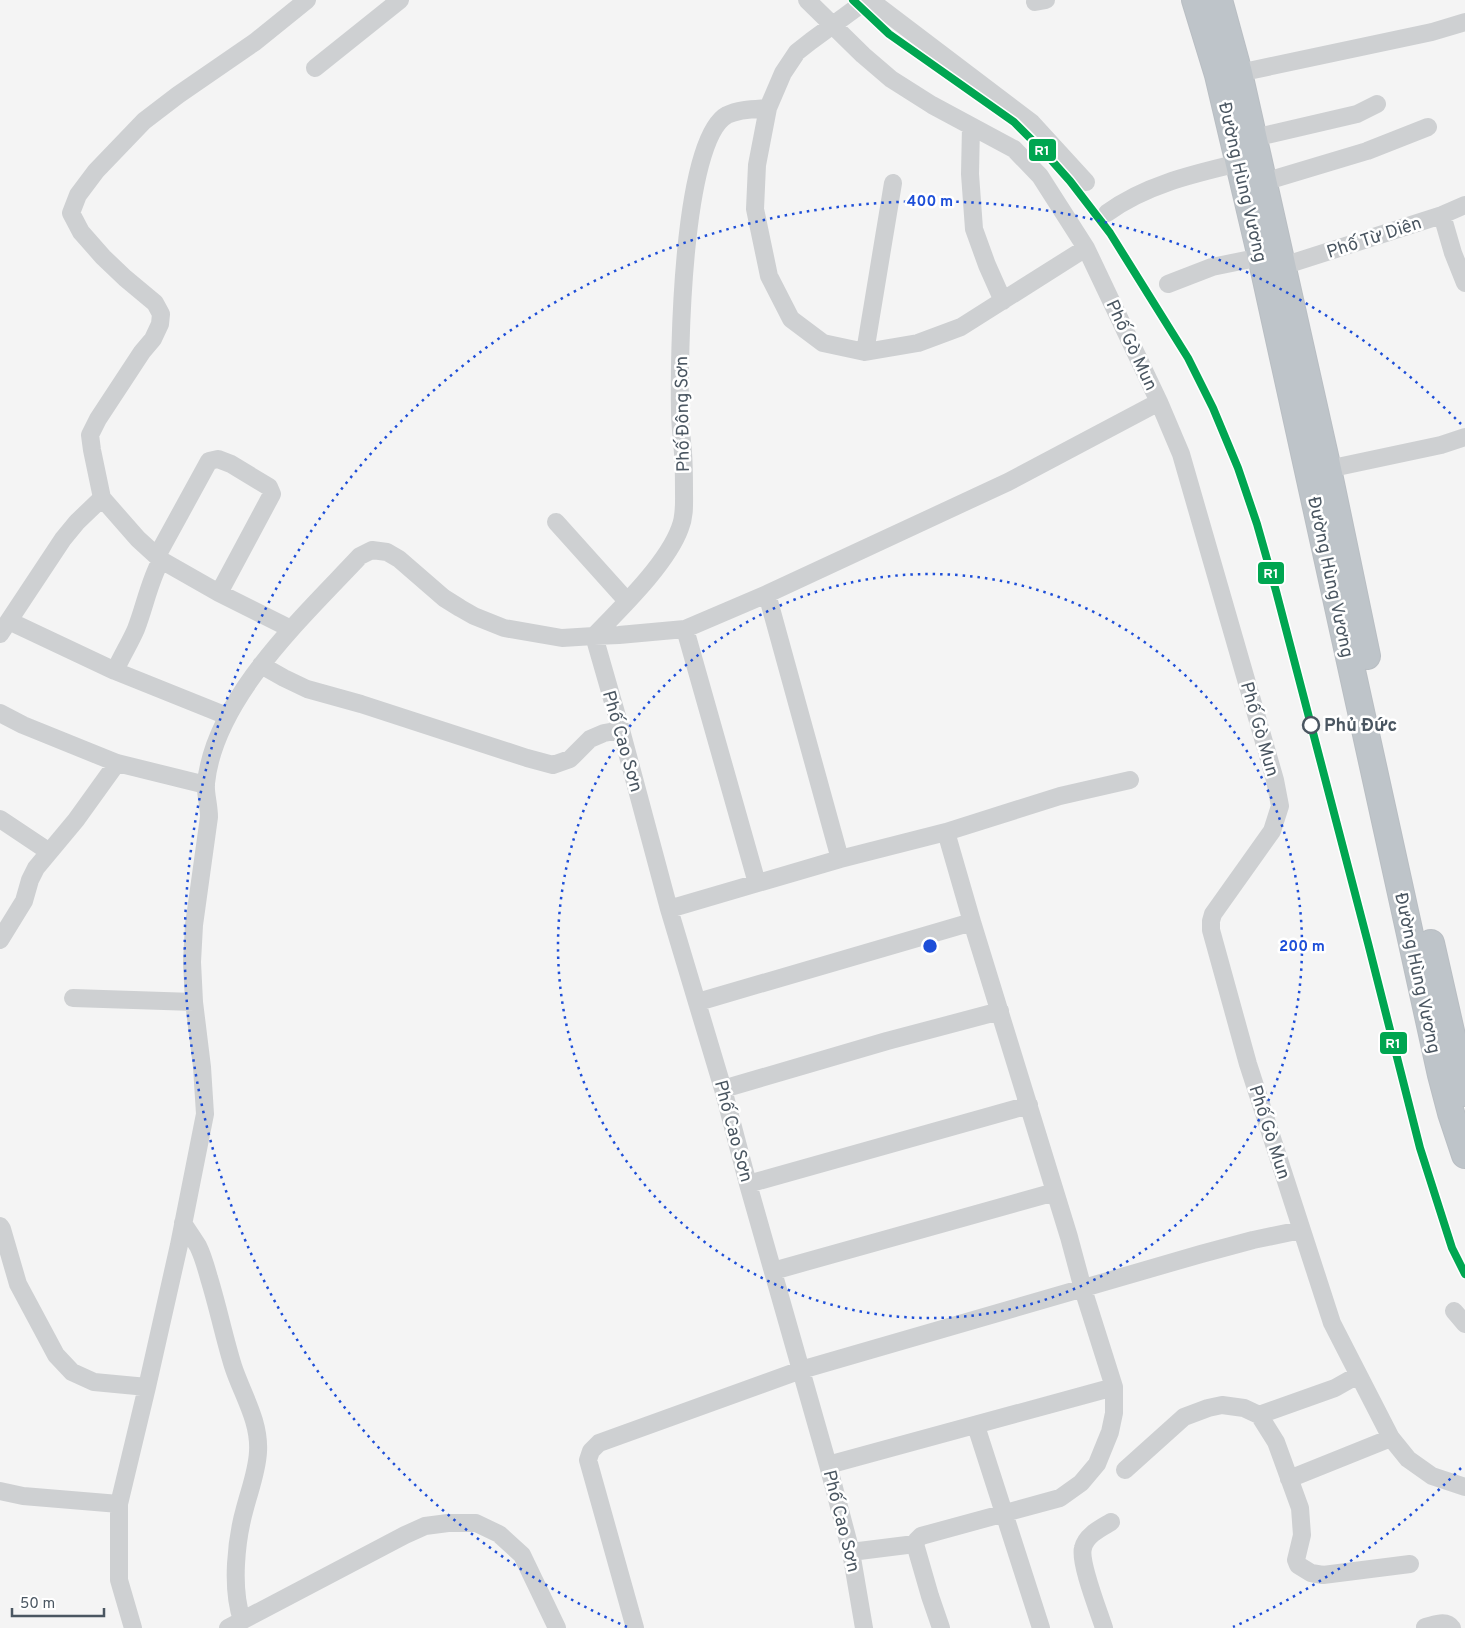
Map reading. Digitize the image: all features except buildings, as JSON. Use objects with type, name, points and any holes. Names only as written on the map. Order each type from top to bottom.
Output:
[{"type":"highway","name":"Đường Hùng Vương","points":[[1195,0],[1218,75],[1239,163],[1272,262],[1328,469],[1380,717],[1463,1077]]},
{"type":"highway","name":"Đường Hùng Vương","points":[[1219,0],[1239,73],[1264,182],[1272,262],[1439,1065],[1451,1113],[1465,1155]]},
{"type":"street","points":[[291,630],[220,593],[159,558],[138,539],[102,498],[90,436],[98,419],[142,352],[153,339],[160,324],[161,314],[155,303],[103,257],[82,232],[71,213],[78,196],[96,171],[144,121],[255,42],[307,0]]},
{"type":"street","points":[[315,68],[400,0]]},
{"type":"street","name":"Phố Gò Mun","points":[[806,0],[891,79],[932,105],[1014,149],[1040,176],[1086,248],[1159,402],[1181,454],[1275,780],[1280,806],[1272,831],[1213,914],[1211,921],[1211,930],[1248,1064],[1332,1323],[1358,1375],[1391,1438],[1408,1459],[1432,1476],[1465,1487]]},
{"type":"street","points":[[1086,182],[1032,123],[869,0],[810,40],[797,52],[783,74],[768,108],[757,165],[755,209],[768,276],[791,319],[823,343],[865,352],[918,343],[961,327],[1086,248]]},
{"type":"street","points":[[1239,73],[1432,32],[1465,22]]},
{"type":"street","points":[[1254,138],[1356,114],[1377,104]]},
{"type":"street","name":"Phố Đông Sơn","points":[[594,636],[627,602],[670,550],[681,527],[684,510],[680,413],[681,334],[687,235],[694,188],[704,152],[715,128],[726,116],[739,111],[768,108]]},
{"type":"street","points":[[971,126],[970,174],[974,229],[1002,301]]},
{"type":"street","points":[[1264,182],[1367,151],[1428,127]]},
{"type":"street","points":[[1107,213],[1122,203],[1160,186],[1193,174],[1239,163]]},
{"type":"street","points":[[865,352],[893,183]]},
{"type":"street","name":"Phố Từ Diên","points":[[1168,284],[1212,268],[1272,262],[1442,214],[1465,205]]},
{"type":"street","points":[[1442,214],[1453,253],[1465,283]]},
{"type":"street","points":[[133,1628],[119,1580],[119,1504],[184,1223],[205,1114],[192,962],[194,925],[210,817],[206,784],[214,743],[227,716],[261,665],[360,556],[372,550],[387,552],[399,559],[444,598],[474,616],[504,628],[562,638],[685,629],[767,594],[1008,482],[1159,402]]},
{"type":"street","points":[[1328,469],[1441,445],[1465,437]]},
{"type":"street","points":[[114,671],[135,630],[159,558],[209,461],[218,459],[254,477],[269,487],[272,494],[220,593]]},
{"type":"street","points":[[102,498],[77,522],[63,539],[4,627],[227,716]]},
{"type":"street","points":[[556,522],[627,602]]},
{"type":"street","points":[[767,594],[840,859]]},
{"type":"street","points":[[685,629],[757,883]]},
{"type":"street","name":"Phố Cao Sơn","points":[[594,636],[669,909],[723,1089],[828,1465],[851,1552],[864,1628]]},
{"type":"street","points":[[261,665],[307,688],[553,765],[570,759],[590,739],[604,733],[621,730]]},
{"type":"street","points":[[0,713],[23,725],[116,763],[206,784]]},
{"type":"street","points":[[0,940],[24,902],[30,880],[36,868],[48,851],[76,820],[116,763]]},
{"type":"street","points":[[669,909],[840,859],[946,832],[1060,796],[1130,780]]},
{"type":"street","points":[[0,819],[48,851]]},
{"type":"street","points":[[941,1628],[915,1544],[917,1540],[921,1536],[1060,1498],[1082,1483],[1097,1464],[1110,1432],[1114,1413],[1114,1387],[946,832]]},
{"type":"street","points":[[698,1002],[972,922]]},
{"type":"street","points":[[73,998],[194,1002]]},
{"type":"street","points":[[723,1089],[887,1041],[1000,1011]]},
{"type":"street","points":[[748,1184],[1029,1105]]},
{"type":"street","points":[[774,1271],[1055,1192]]},
{"type":"street","points":[[184,1223],[198,1246],[206,1266],[231,1360],[249,1404],[258,1436],[258,1452],[254,1476],[245,1508],[237,1550],[238,1609],[235,1624]]},
{"type":"street","points":[[0,1226],[18,1284],[56,1355],[72,1372],[94,1382],[147,1387]]},
{"type":"street","points":[[635,1628],[588,1460],[591,1451],[598,1443],[801,1370],[1254,1240],[1301,1230]]},
{"type":"street","points":[[1259,1416],[1335,1388],[1358,1375]]},
{"type":"street","points":[[828,1465],[1114,1387]]},
{"type":"street","points":[[1125,1470],[1184,1417],[1222,1405],[1244,1408],[1259,1416],[1276,1442],[1300,1508],[1302,1535],[1296,1560],[1298,1565],[1311,1573],[1323,1575],[1410,1564]]},
{"type":"street","points":[[976,1426],[1041,1628]]},
{"type":"street","points":[[1289,1479],[1391,1438]]},
{"type":"street","points":[[0,1492],[22,1496],[119,1504]]},
{"type":"street","points":[[1104,1628],[1082,1559],[1083,1547],[1096,1530],[1111,1522]]},
{"type":"street","points":[[235,1624],[425,1526],[448,1523],[476,1524],[499,1534],[522,1555],[557,1628]]},
{"type":"street","points":[[851,1552],[915,1544]]},
{"type":"street","points":[[1425,1627],[1445,1623],[1450,1624],[1452,1628]]},
{"type":"transit line","name":"R1","points":[[853,0],[889,34],[1014,122],[1070,181],[1110,233],[1188,358],[1213,408],[1238,468],[1257,524],[1420,1148],[1452,1248],[1465,1274]]},
{"type":"place","name":"Phủ Đức","points":[[1311,725]]}]
